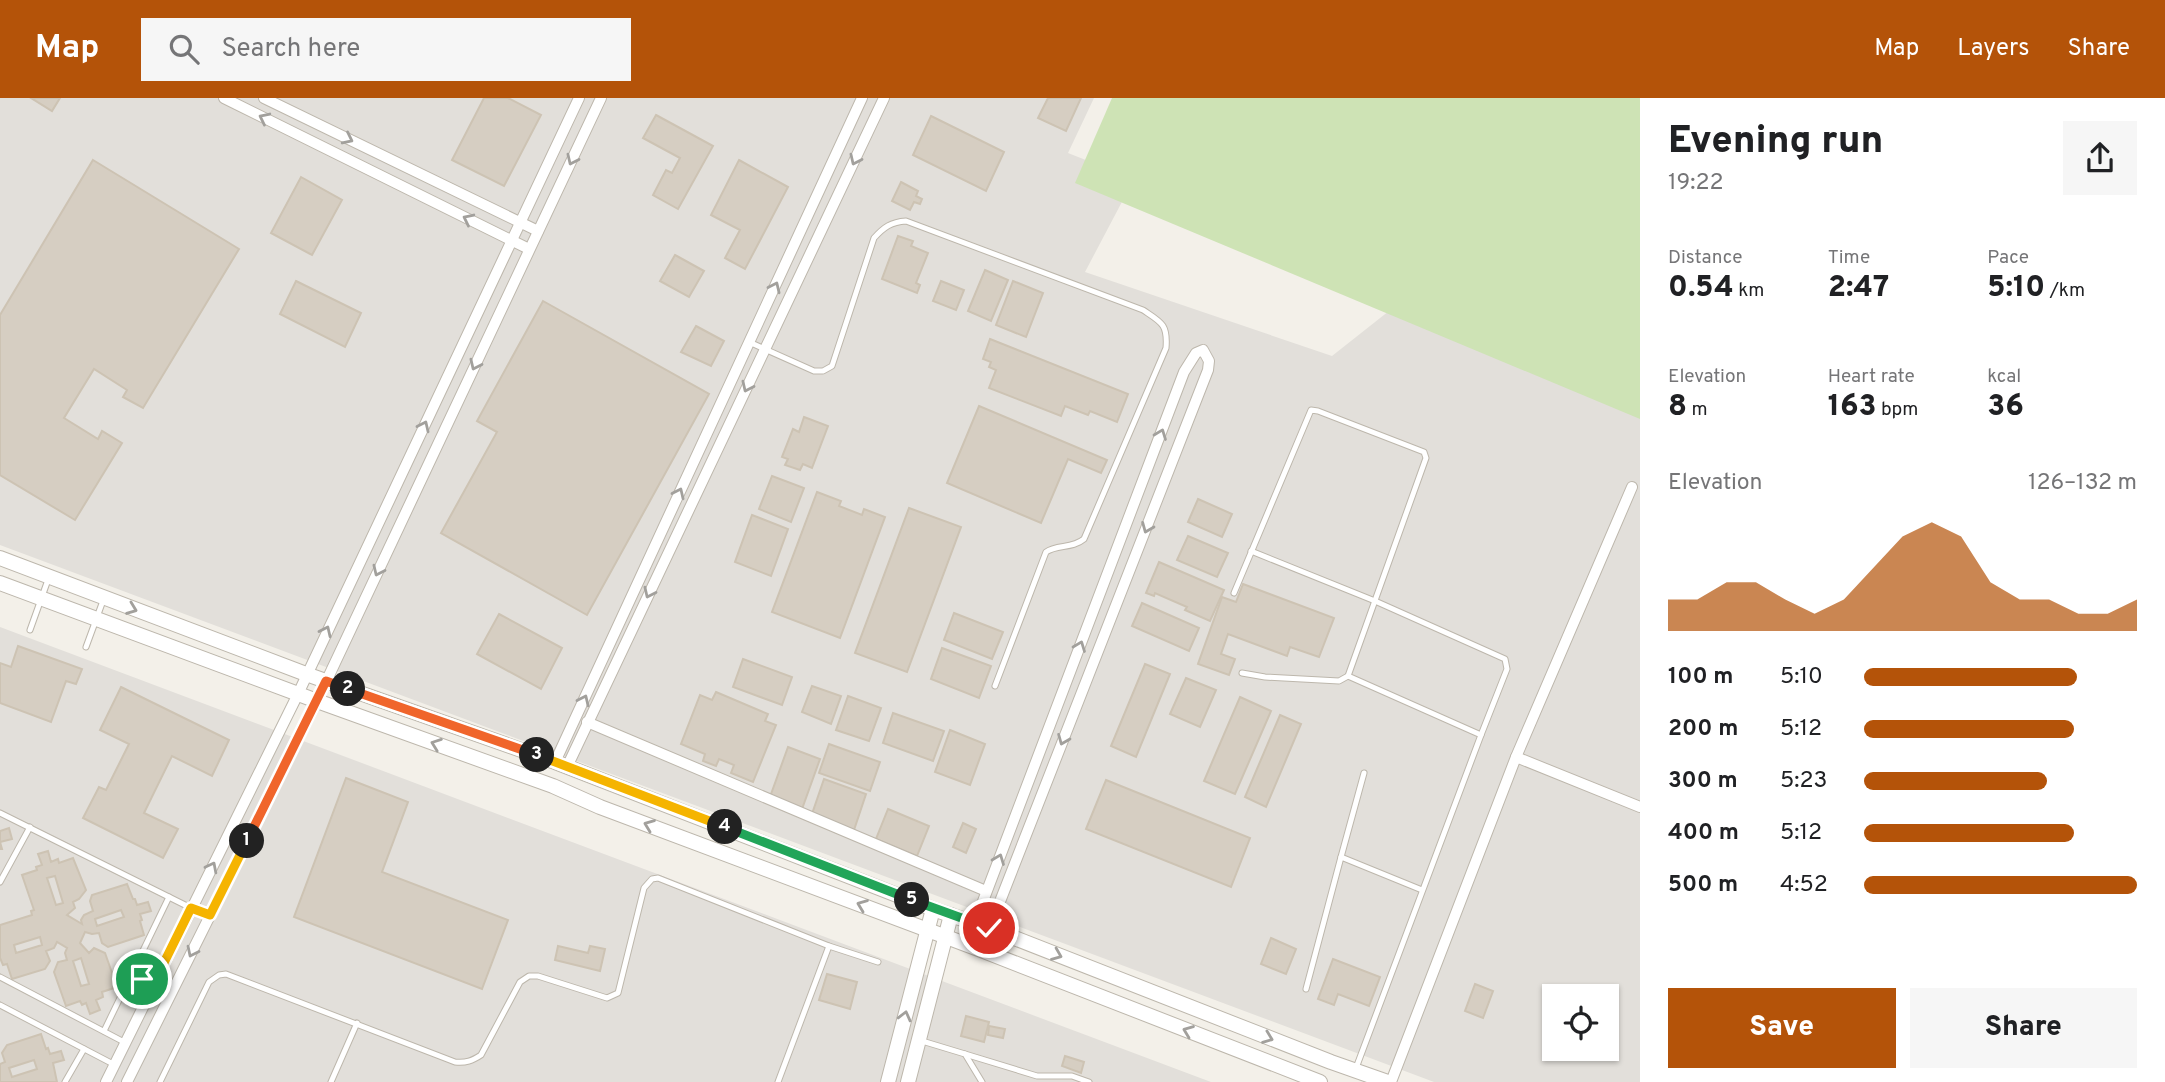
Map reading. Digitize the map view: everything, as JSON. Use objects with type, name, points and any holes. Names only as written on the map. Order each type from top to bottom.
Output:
[{"type":"street","points":[[224,98],[529,249]]},
{"type":"street","points":[[264,98],[538,231]]},
{"type":"street","points":[[106,1082],[298,694],[579,98]]},
{"type":"street","points":[[127,1082],[317,701],[601,98]]},
{"type":"street","points":[[561,764],[587,722],[884,98]]},
{"type":"street","points":[[561,764],[859,99],[878,110]]},
{"type":"street","points":[[1203,350],[1209,360],[1208,370],[989,928],[974,948],[974,922],[1184,372],[1196,353],[1203,350]]},
{"type":"street","points":[[0,558],[306,674],[561,764],[1354,1071],[1389,1082],[1516,757],[1632,488]]},
{"type":"street","points":[[0,583],[553,786],[600,807],[1320,1082]]},
{"type":"street","points":[[587,722],[986,891]]},
{"type":"street","points":[[1516,757],[1640,807]]},
{"type":"street","points":[[191,908],[210,915]]},
{"type":"street","points":[[888,1082],[933,909]]},
{"type":"street","points":[[908,1082],[951,915]]},
{"type":"lane","points":[[749,342],[814,371],[823,372],[832,366],[874,238],[884,227],[895,222],[906,222],[1143,310],[1161,322],[1167,333],[1166,348],[1084,539],[1077,545],[1053,547],[1046,552],[995,686]]},
{"type":"lane","points":[[1234,593],[1311,410],[1422,449],[1426,458],[1348,676],[1339,681],[1242,673]]},
{"type":"lane","points":[[1251,551],[1375,601],[1505,659],[1507,669],[1354,1071]]},
{"type":"lane","points":[[30,630],[49,577]]},
{"type":"lane","points":[[86,647],[104,598]]},
{"type":"lane","points":[[1348,676],[1480,736]]},
{"type":"lane","points":[[1306,989],[1364,773]]},
{"type":"lane","points":[[0,813],[191,908]]},
{"type":"lane","points":[[0,882],[30,827]]},
{"type":"lane","points":[[1341,857],[1422,890]]},
{"type":"lane","points":[[160,1082],[209,982],[226,974],[455,1062],[466,1063],[481,1055],[520,982],[529,976],[538,976],[601,996],[613,997],[620,988],[644,888],[652,879],[658,878],[829,946],[878,962]]},
{"type":"lane","points":[[104,1031],[169,897]]},
{"type":"lane","points":[[778,1082],[829,946]]},
{"type":"lane","points":[[132,973],[153,985]]},
{"type":"lane","points":[[0,977],[124,1042]]},
{"type":"lane","points":[[0,1005],[115,1065]]},
{"type":"lane","points":[[331,1082],[357,1023]]},
{"type":"lane","points":[[918,1040],[1037,1076],[1072,1076],[1089,1082]]},
{"type":"lane","points":[[65,1082],[84,1049]]},
{"type":"lane","points":[[965,1054],[982,1082]]},
{"type":"shaded area","points":[[0,98],[1094,98],[1068,153],[1134,179],[1085,272],[1332,356],[1470,247],[1640,267],[1640,1082],[1434,1082],[0,545]]},
{"type":"shaded area","points":[[0,627],[950,984],[1211,1082],[0,1082]]},
{"type":"green space","points":[[1112,98],[1640,98],[1640,419],[1075,183]]},
{"type":"building","points":[[31,98],[60,98],[52,111]]},
{"type":"building","points":[[484,98],[508,98],[541,115],[504,186],[452,160]]},
{"type":"building","points":[[1048,98],[1081,98],[1066,131],[1038,118]]},
{"type":"building","points":[[656,115],[713,146],[678,209],[653,195],[666,170],[672,173],[680,158],[643,138]]},
{"type":"building","points":[[931,116],[1004,152],[986,191],[913,155]]},
{"type":"building","points":[[93,160],[239,249],[143,408],[123,397],[127,390],[94,369],[64,418],[98,439],[102,431],[122,443],[75,520],[0,475],[0,315]]},
{"type":"building","points":[[739,160],[788,187],[745,269],[725,258],[740,230],[711,215]]},
{"type":"building","points":[[301,177],[342,200],[312,255],[271,233]]},
{"type":"building","points":[[901,182],[918,191],[916,196],[922,199],[920,204],[914,202],[910,210],[892,201]]},
{"type":"building","points":[[898,236],[913,241],[911,246],[928,253],[916,283],[920,285],[917,293],[882,279]]},
{"type":"building","points":[[675,255],[704,271],[689,297],[660,281]]},
{"type":"building","points":[[985,270],[1008,280],[991,321],[968,311]]},
{"type":"building","points":[[296,281],[361,313],[345,347],[280,314]]},
{"type":"building","points":[[941,281],[964,290],[956,310],[933,301]]},
{"type":"building","points":[[1013,281],[1043,293],[1026,337],[996,325]]},
{"type":"building","points":[[543,301],[709,394],[587,615],[441,533],[497,432],[477,421]]},
{"type":"building","points":[[696,326],[724,341],[711,366],[681,352]]},
{"type":"building","points":[[990,339],[1128,394],[1117,422],[1090,411],[1088,415],[1065,406],[1061,416],[989,388],[996,370],[989,367],[991,362],[983,359]]},
{"type":"building","points":[[979,406],[1107,460],[1101,473],[1068,459],[1041,523],[947,483]]},
{"type":"building","points":[[804,417],[828,426],[812,468],[803,464],[800,470],[785,465],[788,459],[782,457],[793,429],[799,432]]},
{"type":"building","points":[[772,476],[804,488],[791,522],[759,509]]},
{"type":"building","points":[[817,492],[841,501],[839,506],[862,515],[864,509],[885,517],[840,638],[772,612]]},
{"type":"building","points":[[1198,499],[1232,514],[1222,537],[1188,522]]},
{"type":"building","points":[[909,508],[961,527],[907,672],[855,653]]},
{"type":"building","points":[[752,515],[788,529],[771,576],[735,562]]},
{"type":"building","points":[[1188,536],[1228,553],[1217,577],[1177,560]]},
{"type":"building","points":[[1159,562],[1224,590],[1210,621],[1155,593],[1154,596],[1146,593]]},
{"type":"building","points":[[1243,584],[1334,618],[1319,657],[1290,647],[1287,656],[1228,634],[1221,654],[1235,659],[1229,675],[1198,664],[1222,597],[1236,602]]},
{"type":"building","points":[[1142,603],[1199,628],[1189,651],[1132,626]]},
{"type":"building","points":[[954,613],[1003,632],[992,659],[944,640]]},
{"type":"building","points":[[499,614],[562,648],[541,689],[477,654]]},
{"type":"building","points":[[18,646],[82,669],[76,684],[66,681],[51,722],[0,703],[0,663],[11,667]]},
{"type":"building","points":[[942,648],[991,666],[979,698],[931,679]]},
{"type":"building","points":[[743,659],[792,677],[782,705],[733,687]]},
{"type":"building","points":[[1145,664],[1170,674],[1136,757],[1111,746]]},
{"type":"building","points":[[1186,678],[1216,690],[1200,727],[1170,714]]},
{"type":"building","points":[[812,686],[841,696],[831,724],[802,712]]},
{"type":"building","points":[[121,687],[229,740],[212,776],[172,756],[144,813],[178,829],[163,858],[83,818],[99,787],[106,790],[129,744],[100,730]]},
{"type":"building","points":[[716,692],[768,714],[765,721],[776,725],[753,782],[731,773],[734,765],[719,759],[716,766],[703,761],[705,754],[681,744],[700,695],[712,700]]},
{"type":"building","points":[[848,696],[881,708],[869,741],[836,730]]},
{"type":"building","points":[[1240,697],[1271,711],[1235,794],[1204,781]]},
{"type":"building","points":[[893,713],[944,731],[933,761],[883,743]]},
{"type":"building","points":[[1280,715],[1301,724],[1266,807],[1245,797]]},
{"type":"building","points":[[950,730],[985,744],[970,785],[935,772]]},
{"type":"building","points":[[829,744],[880,762],[870,791],[819,773]]},
{"type":"building","points":[[788,747],[820,759],[802,809],[770,797]]},
{"type":"building","points":[[346,778],[408,802],[382,872],[508,920],[482,989],[294,917]]},
{"type":"building","points":[[824,779],[866,794],[854,830],[812,814]]},
{"type":"building","points":[[1106,780],[1250,838],[1231,887],[1086,829]]},
{"type":"building","points":[[888,809],[929,826],[917,856],[876,839]]},
{"type":"building","points":[[963,823],[976,829],[966,853],[953,847]]},
{"type":"building","points":[[9,828],[12,839],[0,842],[0,831]]},
{"type":"building","points":[[48,851],[51,862],[58,859],[59,863],[73,858],[86,890],[73,902],[75,908],[67,915],[82,924],[84,915],[93,911],[90,901],[92,895],[127,884],[137,905],[148,902],[151,911],[140,914],[144,935],[108,947],[102,943],[99,933],[85,932],[80,943],[89,953],[94,948],[105,953],[117,987],[102,992],[103,997],[96,1000],[100,1010],[90,1014],[86,1003],[82,1005],[80,1001],[66,1006],[54,972],[58,962],[67,960],[67,948],[57,942],[54,948],[46,951],[50,961],[45,969],[12,979],[7,964],[3,965],[0,958],[0,925],[32,915],[31,911],[34,910],[22,875],[37,870],[36,867],[42,865],[38,854]],"holes":[[[55,876],[63,903],[56,905],[47,878]],[[121,910],[124,917],[97,926],[95,919]],[[40,937],[42,945],[16,953],[14,945]],[[81,958],[89,984],[81,986],[73,961]]]},
{"type":"building","points":[[1271,938],[1296,949],[1286,974],[1261,964]]},
{"type":"building","points":[[558,946],[588,953],[590,946],[605,949],[600,971],[555,960]]},
{"type":"building","points":[[1333,959],[1380,977],[1369,1006],[1338,994],[1334,1005],[1318,999]]},
{"type":"building","points":[[827,974],[857,982],[850,1009],[819,1000]]},
{"type":"building","points":[[1475,984],[1493,991],[1483,1018],[1465,1011]]},
{"type":"building","points":[[966,1016],[989,1022],[984,1042],[961,1036]]},
{"type":"building","points":[[989,1026],[1005,1029],[1003,1038],[988,1035]]},
{"type":"building","points":[[41,1034],[50,1054],[61,1051],[64,1060],[53,1063],[57,1082],[0,1082],[0,1064],[5,1062],[2,1053],[7,1045]],"holes":[[[34,1060],[37,1069],[12,1077],[9,1068]]]},
{"type":"building","points":[[1065,1056],[1084,1062],[1081,1073],[1062,1066]]},
{"type":"route","points":[[142,979],[153,985],[191,908],[210,915],[326,681],[555,762],[933,909],[989,928]]}]
